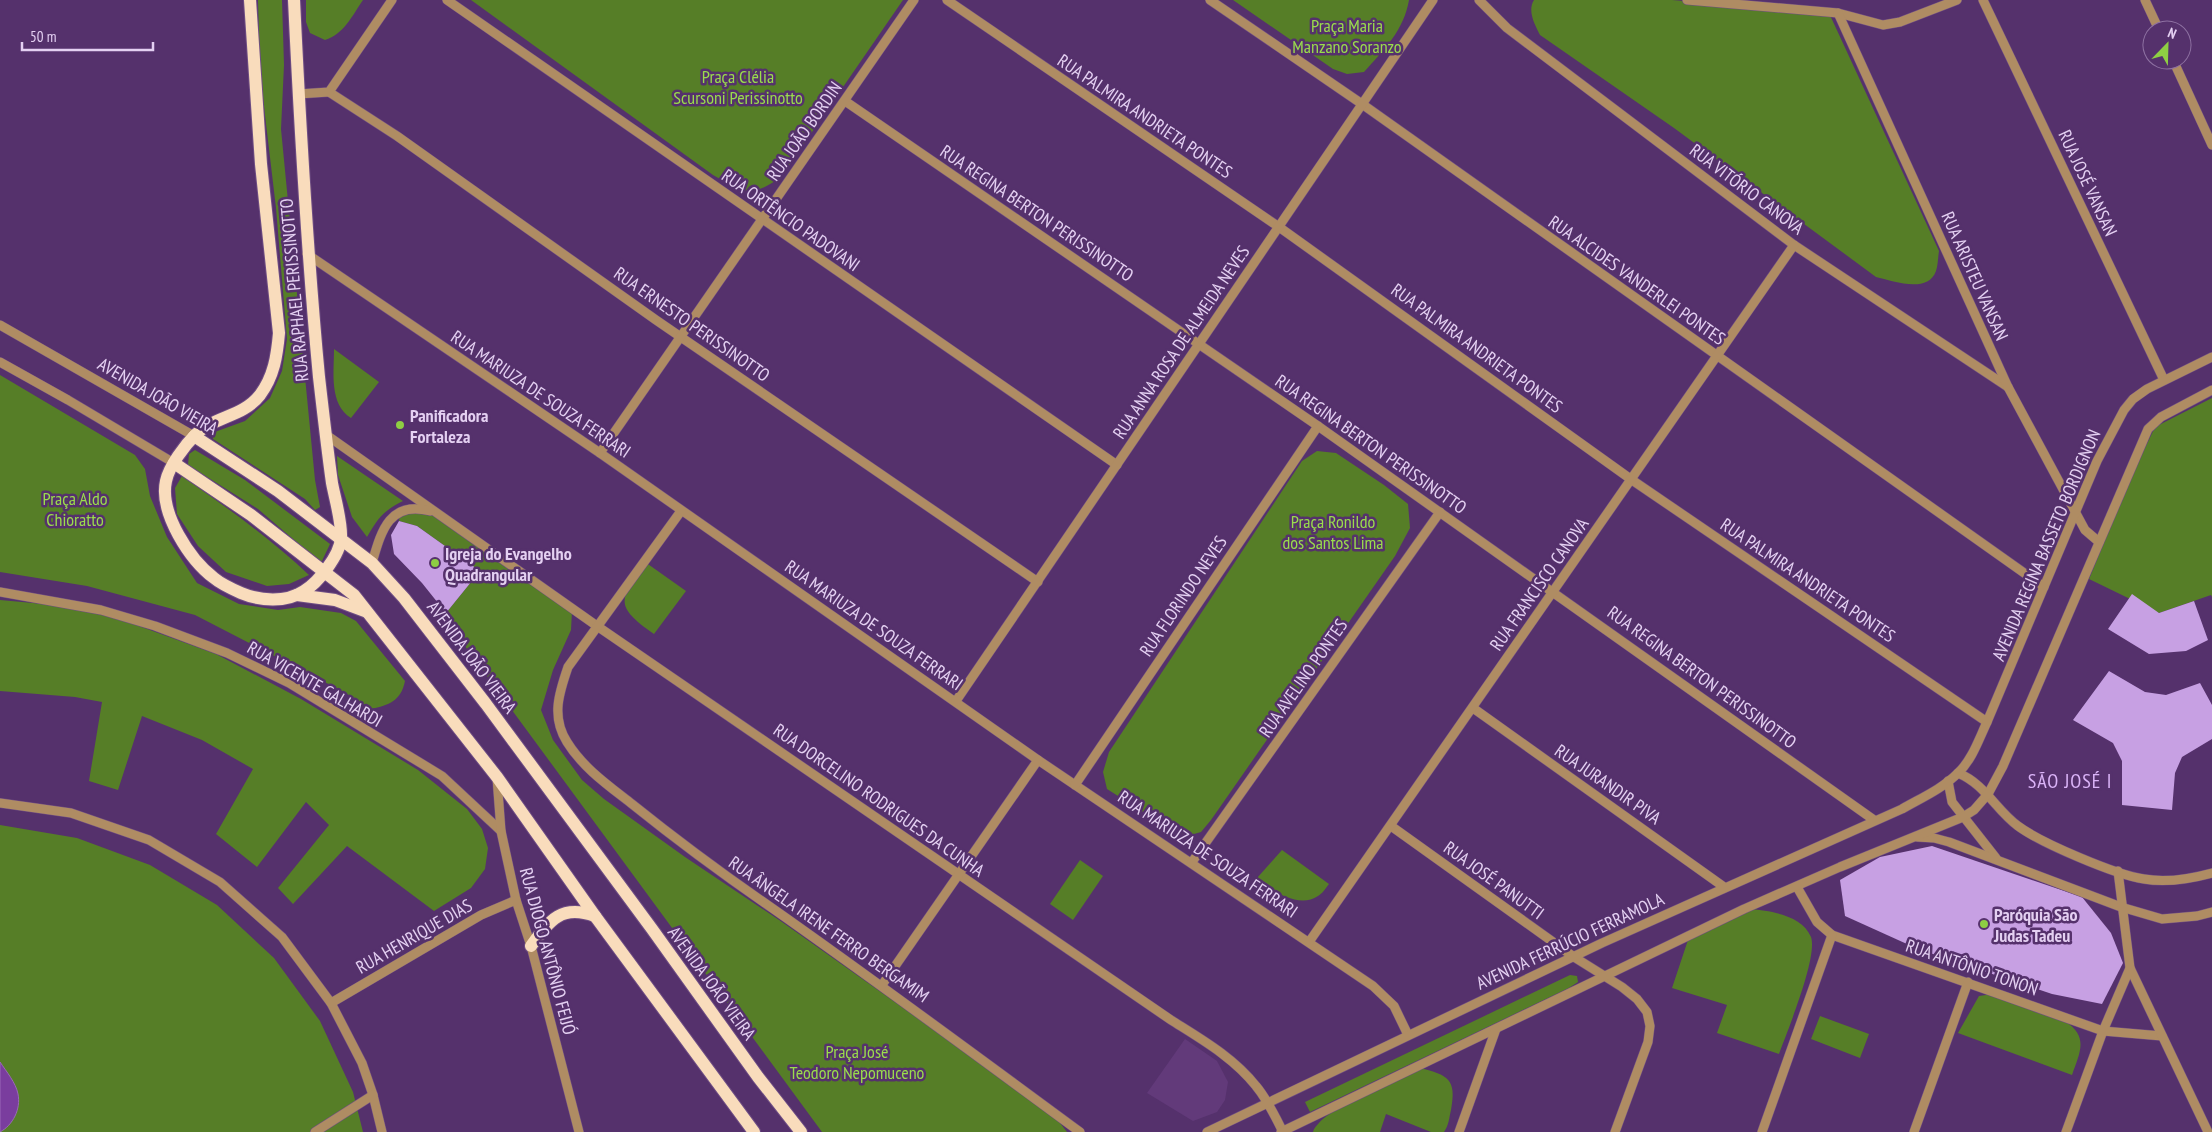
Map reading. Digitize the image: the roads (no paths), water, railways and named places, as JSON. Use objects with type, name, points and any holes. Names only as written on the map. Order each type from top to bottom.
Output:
[{"type":"main road","name":"RUA RAPHAEL PERISSINOTTO","points":[[174,464],[194,436],[206,426],[249,407],[270,379],[277,354],[278,325],[261,164],[250,0]]},
{"type":"main road","name":"RUA RAPHAEL PERISSINOTTO","points":[[294,0],[307,254],[325,434],[341,540]]},
{"type":"main road","name":"AVENIDA JOÃO VIEIRA","points":[[194,436],[278,491],[372,563],[404,598],[486,704],[647,922],[758,1077],[801,1132]]},
{"type":"main road","points":[[341,540],[326,572],[314,585],[297,595],[273,600],[243,594],[214,579],[196,560],[174,529],[165,496],[166,480],[174,464],[251,515],[326,572],[354,595],[497,777],[754,1132]]},
{"type":"main road","points":[[297,595],[335,600],[370,613]]},
{"type":"main road","points":[[531,946],[554,918],[572,912],[596,916]]},
{"type":"street","points":[[298,94],[329,92],[392,0]]},
{"type":"street","name":"RUA ORTÊNCIO PADOVANI","points":[[447,0],[1117,465]]},
{"type":"street","name":"RUA JOÃO BORDIN","points":[[600,453],[682,338],[914,0]]},
{"type":"street","name":"RUA PALMIRA ANDRIETA PONTES","points":[[948,0],[1279,227],[1632,480],[1987,722]]},
{"type":"street","name":"RUA ALCIDES VANDERLEI PONTES","points":[[1210,0],[1362,104],[2044,587]]},
{"type":"street","name":"RUA ANNA ROSA DE ALMEIDA NEVES","points":[[956,701],[1433,0]]},
{"type":"street","name":"RUA VITÓRIO CANOVA","points":[[1478,0],[1507,28],[1794,245],[2008,387]]},
{"type":"street","points":[[1687,0],[1838,13],[1883,24],[1900,22],[1957,0]]},
{"type":"street","name":"RUA JOSÉ VANSAN","points":[[1983,0],[2164,380]]},
{"type":"street","points":[[2145,0],[2154,20]]},
{"type":"street","name":"RUA ARISTEU VANSAN","points":[[1838,13],[2008,387],[2085,530],[2099,542]]},
{"type":"street","points":[[2178,70],[2212,145]]},
{"type":"street","name":"RUA ERNESTO PERISSINOTTO","points":[[329,92],[397,136],[682,338],[1038,582]]},
{"type":"street","name":"RUA REGINA BERTON PERISSINOTTO","points":[[845,101],[1318,426],[1874,820]]},
{"type":"street","name":"RUA FRANCISCO CANOVA","points":[[1310,942],[1794,245]]},
{"type":"street","name":"RUA MARIUZA DE SOUZA FERRARI","points":[[307,254],[600,453],[1038,760],[1192,862],[1373,986],[1394,1006],[1408,1035]]},
{"type":"street","name":"AVENIDA JOÃO VIEIRA","points":[[0,325],[194,436]]},
{"type":"street","name":"AVENIDA REGINA BASSETO BORDIGNON","points":[[1948,781],[1969,760],[1987,722],[2097,461],[2124,410],[2133,399],[2164,380],[2212,358]]},
{"type":"street","points":[[0,362],[68,400],[174,464]]},
{"type":"street","points":[[1282,1132],[1744,909],[1910,837],[1963,817],[1974,810],[1988,794],[2019,732],[2148,429],[2168,412],[2212,390]]},
{"type":"street","name":"RUA FLORINDO NEVES","points":[[1075,785],[1318,426]]},
{"type":"street","name":"RUA DORCELINO RODRIGUES DA CUNHA","points":[[325,434],[597,626],[1234,1062],[1256,1085],[1282,1132]]},
{"type":"street","name":"RUA DORCELINO RODRIGUES DA CUNHA","points":[[372,563],[382,532],[389,519],[402,510],[411,508],[428,510],[437,514]]},
{"type":"street","name":"RUA ÂNGELA IRENE FERRO BERGAMIM","points":[[682,511],[568,667],[558,695],[557,712],[559,726],[567,742],[590,770],[691,851],[882,985],[1080,1132]]},
{"type":"street","name":"RUA AVELINO PONTES","points":[[1192,862],[1440,512]]},
{"type":"street","name":"RUA VICENTE GALHARDI","points":[[0,592],[101,610],[155,626],[227,653],[288,683],[442,776],[501,832]]},
{"type":"street","name":"RUA JURANDIR PIVA","points":[[1473,708],[1724,887]]},
{"type":"street","points":[[882,985],[1038,760]]},
{"type":"street","points":[[1958,773],[1966,776],[1988,794],[2017,826],[2065,851],[2143,879],[2173,881],[2212,873]]},
{"type":"street","name":"RUA DIOGO ANTÔNIO FEIJÓ","points":[[497,777],[501,832],[516,900],[531,946],[579,1132]]},
{"type":"street","points":[[1948,781],[1952,802],[1996,859]]},
{"type":"street","name":"AVENIDA FERRÚCIO FERRAMOLA","points":[[1207,1132],[1408,1035],[1724,887],[1910,804],[1948,781]]},
{"type":"street","points":[[0,803],[71,813],[149,840],[220,882],[282,937],[331,1003],[348,1032],[373,1095],[382,1132]]},
{"type":"street","name":"RUA JOSÉ PANUTTI","points":[[1391,826],[1574,957],[1638,999],[1647,1012],[1650,1026],[1648,1042],[1639,1071],[1615,1132]]},
{"type":"street","points":[[1910,837],[1934,838],[1996,859],[2121,907],[2162,919],[2197,916],[2212,912]]},
{"type":"street","points":[[2118,871],[2130,968],[2208,1132]]},
{"type":"street","name":"RUA ANTÔNIO TONON","points":[[1797,887],[1817,922],[1832,935],[2103,1031],[2162,1036]]},
{"type":"street","name":"RUA HENRIQUE DIAS","points":[[331,1003],[481,915],[516,900]]},
{"type":"street","points":[[1762,1132],[1832,935]]},
{"type":"street","points":[[2066,1132],[2103,1031],[2130,968]]},
{"type":"street","points":[[1914,1132],[1968,982]]},
{"type":"street","points":[[1459,1132],[1496,1029]]},
{"type":"street","points":[[316,1132],[373,1095]]},
{"type":"place","name":"Panificadora Fortaleza","points":[[400,425]]},
{"type":"place","name":"Igreja do Evangelho Quadrangular","points":[[435,563]]},
{"type":"place","name":"Paróquia São Judas Tadeu","points":[[1984,924]]},
{"type":"district","name":"SÃO JOSÉ I","points":[[2070,781]]},
{"type":"park label","name":"Praça Maria Manzano Soranzo","points":[[1347,35]]},
{"type":"park label","name":"Praça Clélia Scursoni Perissinotto","points":[[738,86]]},
{"type":"park label","name":"Praça Aldo Chioratto","points":[[75,508]]},
{"type":"park label","name":"Praça Ronildo dos Santos Lima","points":[[1333,531]]},
{"type":"park label","name":"Praça José Teodoro Nepomuceno","points":[[857,1061]]}]
